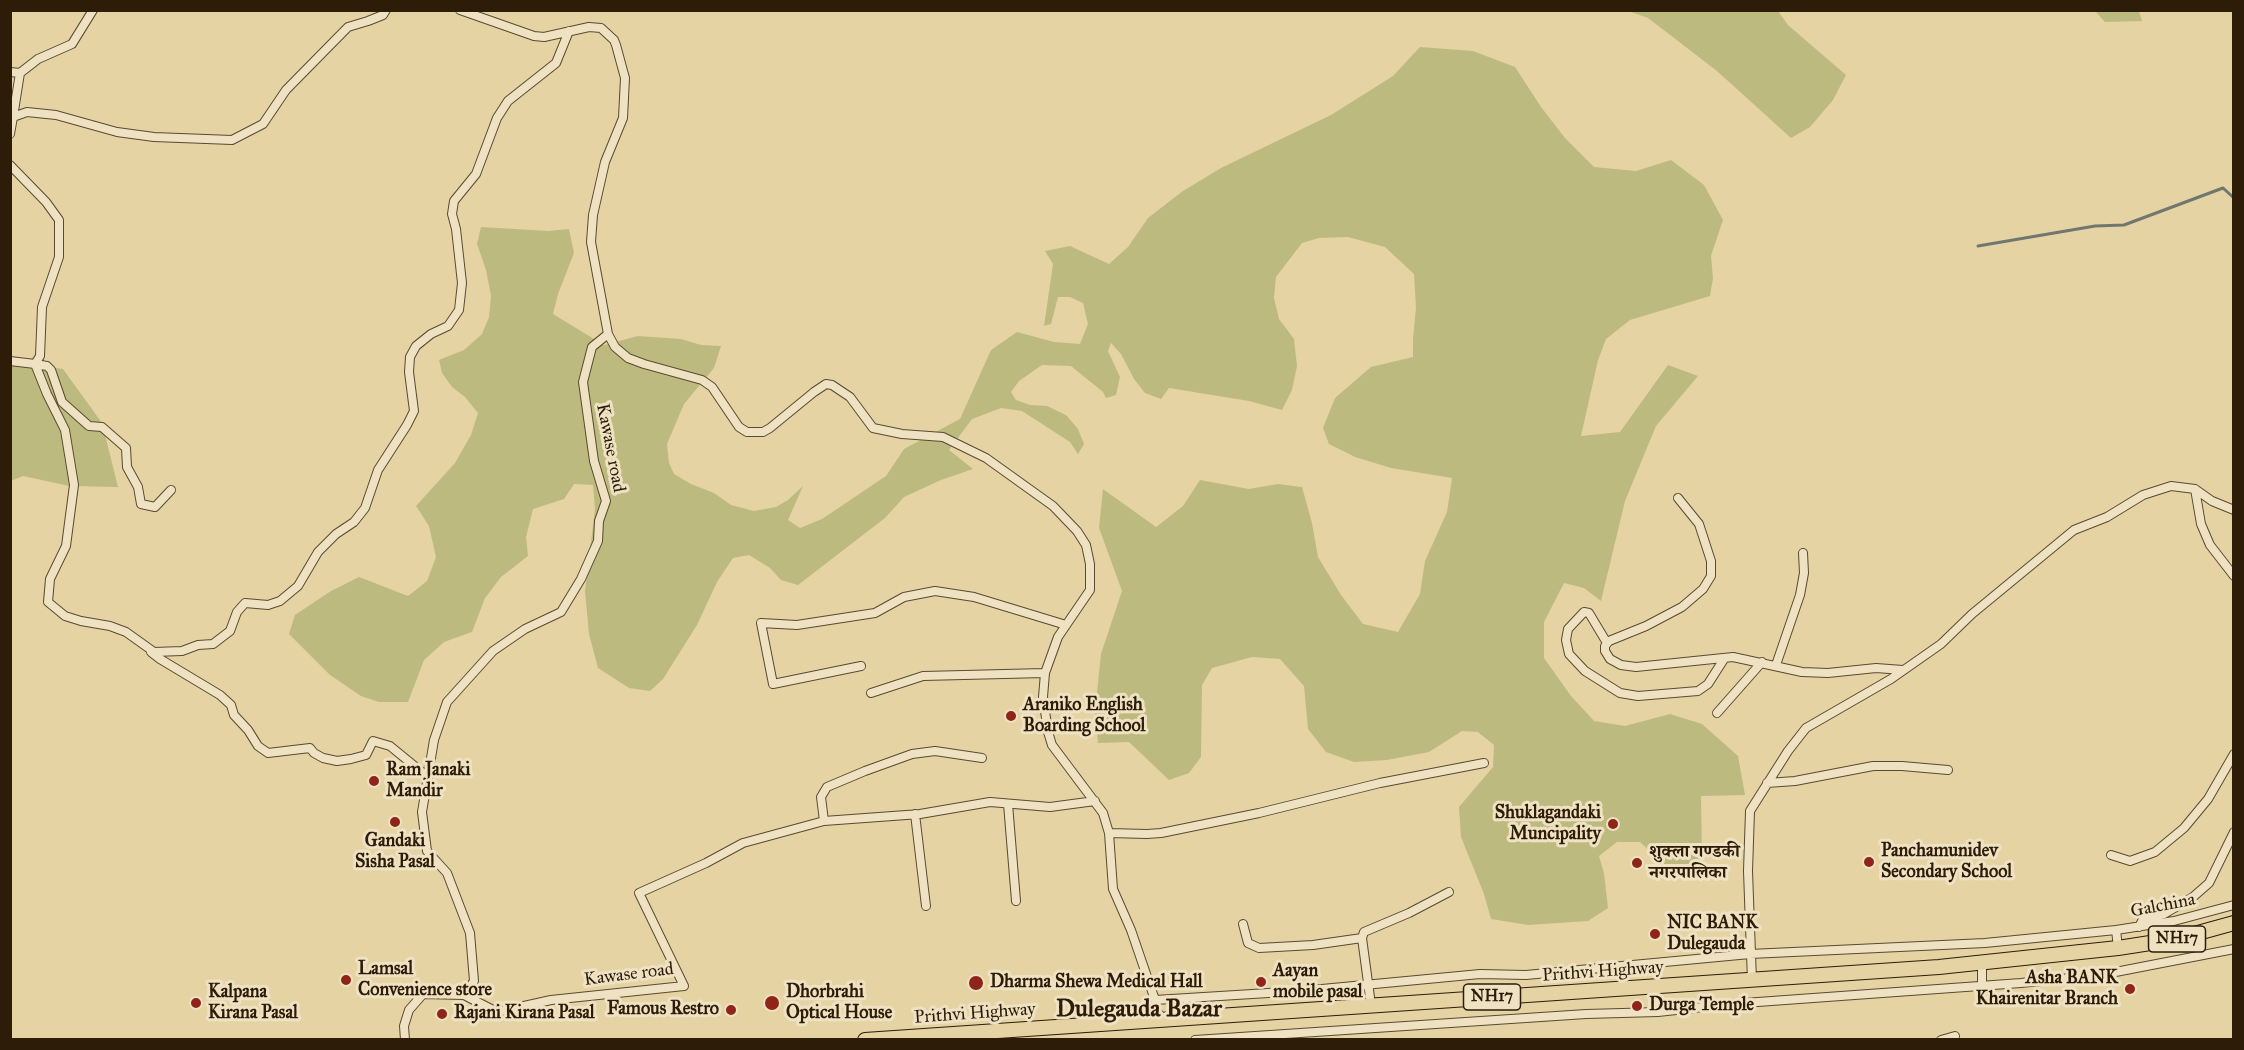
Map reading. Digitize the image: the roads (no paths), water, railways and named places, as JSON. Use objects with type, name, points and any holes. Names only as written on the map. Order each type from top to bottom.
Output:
[{"type":"highway","name":"Prithvi Highway","points":[[865,1040],[1752,981],[1982,963],[2118,948],[2175,939],[2234,923]]},
{"type":"street","points":[[10,72],[20,73],[38,60],[72,44],[93,10]]},
{"type":"street","points":[[14,117],[27,112],[56,115],[117,132],[154,137],[232,140],[263,124],[286,90],[348,27],[383,15],[386,10]]},
{"type":"street","points":[[460,10],[534,36],[544,37],[589,27],[601,28],[616,45],[625,78],[623,118],[605,162],[593,215],[591,242],[608,334],[615,347],[628,358],[702,380],[720,396],[739,427],[747,432],[763,432],[814,392],[826,384],[832,385],[850,397],[873,428],[902,434],[943,437],[986,458],[1053,506],[1077,531],[1086,545],[1091,571],[1090,590],[1058,637],[1045,672],[1042,697],[1048,732],[1053,745],[1104,813],[1109,833],[1113,889],[1131,930],[1155,1000],[1159,1019]]},
{"type":"street","points":[[150,651],[182,651],[198,645],[213,644],[231,631],[237,612],[244,603],[268,605],[280,601],[298,586],[318,552],[336,534],[354,522],[365,508],[378,470],[414,411],[409,372],[413,351],[416,345],[431,334],[448,326],[459,310],[462,283],[456,229],[452,214],[454,201],[476,174],[497,118],[508,101],[556,63],[569,31]]},
{"type":"street","points":[[10,134],[20,73]]},
{"type":"street","points":[[10,165],[46,202],[59,220],[59,256],[42,307],[40,356],[35,364]]},
{"type":"street","name":"Kawase road","points":[[464,995],[474,981],[470,933],[447,873],[427,851],[422,812],[434,740],[447,702],[493,651],[525,628],[561,612],[581,579],[598,541],[600,521],[606,501],[594,461],[583,382],[592,347],[608,334]]},
{"type":"street","points":[[10,361],[47,366],[51,369],[62,402],[89,426],[102,427],[126,448],[127,467],[138,487],[141,504],[155,507],[171,490]]},
{"type":"street","points":[[35,364],[65,430],[74,485],[66,546],[50,579],[48,602],[65,616],[126,632],[160,659],[220,695],[231,705],[234,715],[248,730],[258,746],[268,753],[310,748],[323,758],[337,761],[366,754],[373,741],[390,746],[428,777]]},
{"type":"street","points":[[1752,981],[1748,871],[1750,811],[1806,728],[1903,670],[1941,644],[1972,614],[2074,530],[2107,517],[2142,495],[2171,486],[2195,489],[2212,501],[2234,510]]},
{"type":"street","points":[[2195,489],[2202,524],[2210,546],[2234,576]]},
{"type":"street","points":[[1607,643],[1682,607],[1703,589],[1711,576],[1711,561],[1699,524],[1678,498]]},
{"type":"street","points":[[1776,665],[1800,595],[1804,573],[1803,553]]},
{"type":"street","points":[[861,666],[773,684],[761,623],[797,625],[875,613],[904,597],[935,591],[974,597],[1066,625]]},
{"type":"street","points":[[1724,658],[1708,684],[1698,691],[1638,696],[1620,693],[1585,671],[1569,654],[1566,640],[1568,628],[1584,612],[1589,613],[1607,643],[1605,651],[1610,659],[1621,665],[1652,667],[1724,658],[1733,657],[1802,672],[1828,673],[1876,668],[1903,670]]},
{"type":"street","points":[[1717,712],[1762,662]]},
{"type":"street","points":[[871,693],[923,676],[1045,672]]},
{"type":"street","points":[[981,758],[935,751],[912,754],[827,786],[821,797],[824,821],[915,814],[990,802],[1050,807],[1095,801]]},
{"type":"street","points":[[2111,855],[2130,861],[2155,852],[2184,828],[2208,799],[2234,754]]},
{"type":"street","points":[[1109,833],[1161,832],[1259,813],[1395,780],[1484,763]]},
{"type":"street","points":[[1767,783],[1795,781],[1873,766],[1948,770]]},
{"type":"street","points":[[1008,804],[1016,901]]},
{"type":"street","points":[[915,814],[926,906]]},
{"type":"street","name":"Kawase road","points":[[405,1040],[404,1026],[409,1010],[423,994],[464,995],[497,1012],[551,1000],[684,986],[639,893],[706,864],[742,843],[824,821]]},
{"type":"street","points":[[2139,927],[2146,918],[2164,914],[2193,897],[2209,883],[2234,832]]},
{"type":"street","points":[[1371,1005],[1370,984],[1362,938],[1364,932],[1449,892]]},
{"type":"street","name":"Galchina","points":[[2118,948],[2116,930],[2174,921],[2234,905]]},
{"type":"street","points":[[1243,924],[1248,943],[1258,948],[1313,945],[1362,938]]},
{"type":"street","points":[[1155,1000],[1300,991],[1480,974],[1538,974],[1750,954],[1985,943],[2116,930]]},
{"type":"street","points":[[1195,1040],[1658,1011],[1983,986],[2100,975],[2234,949]]},
{"type":"street","points":[[1982,963],[1983,986]]},
{"type":"street","points":[[1941,1040],[1955,1036]]},
{"type":"waterway","points":[[1978,246],[2095,226],[2124,225],[2223,188],[2234,198]]},
{"type":"place","name":"Araniko English Boarding School","points":[[1011,716]]},
{"type":"place","name":"Ram Janaki Mandir","points":[[374,781]]},
{"type":"place","name":"Gandaki Sisha Pasal","points":[[395,822]]},
{"type":"place","name":"Shuklagandaki Muncipality","points":[[1613,824]]},
{"type":"place","name":"Panchamunidev Secondary School","points":[[1869,862]]},
{"type":"place","name":"शुक्ला गण्डकी नगरपालिका","points":[[1637,863]]},
{"type":"place","name":"NIC BANK Dulegauda","points":[[1655,934]]},
{"type":"place","name":"Lamsal Convenience store","points":[[346,980]]},
{"type":"place","name":"Aayan mobile pasal","points":[[1261,982]]},
{"type":"place","name":"Dharma Shewa Medical Hall","points":[[976,983]]},
{"type":"place","name":"Asha BANK Khairenitar Branch","points":[[2130,989]]},
{"type":"place","name":"Kalpana Kirana Pasal","points":[[196,1003]]},
{"type":"place","name":"Dhorbrahi Optical House","points":[[772,1003]]},
{"type":"place","name":"Durga Temple","points":[[1637,1006]]},
{"type":"place","name":"Famous Restro","points":[[731,1010]]},
{"type":"place","name":"Rajani Kirana Pasal","points":[[442,1014]]},
{"type":"district","name":"Dulegauda Bazar","points":[[1139,1010]]}]
